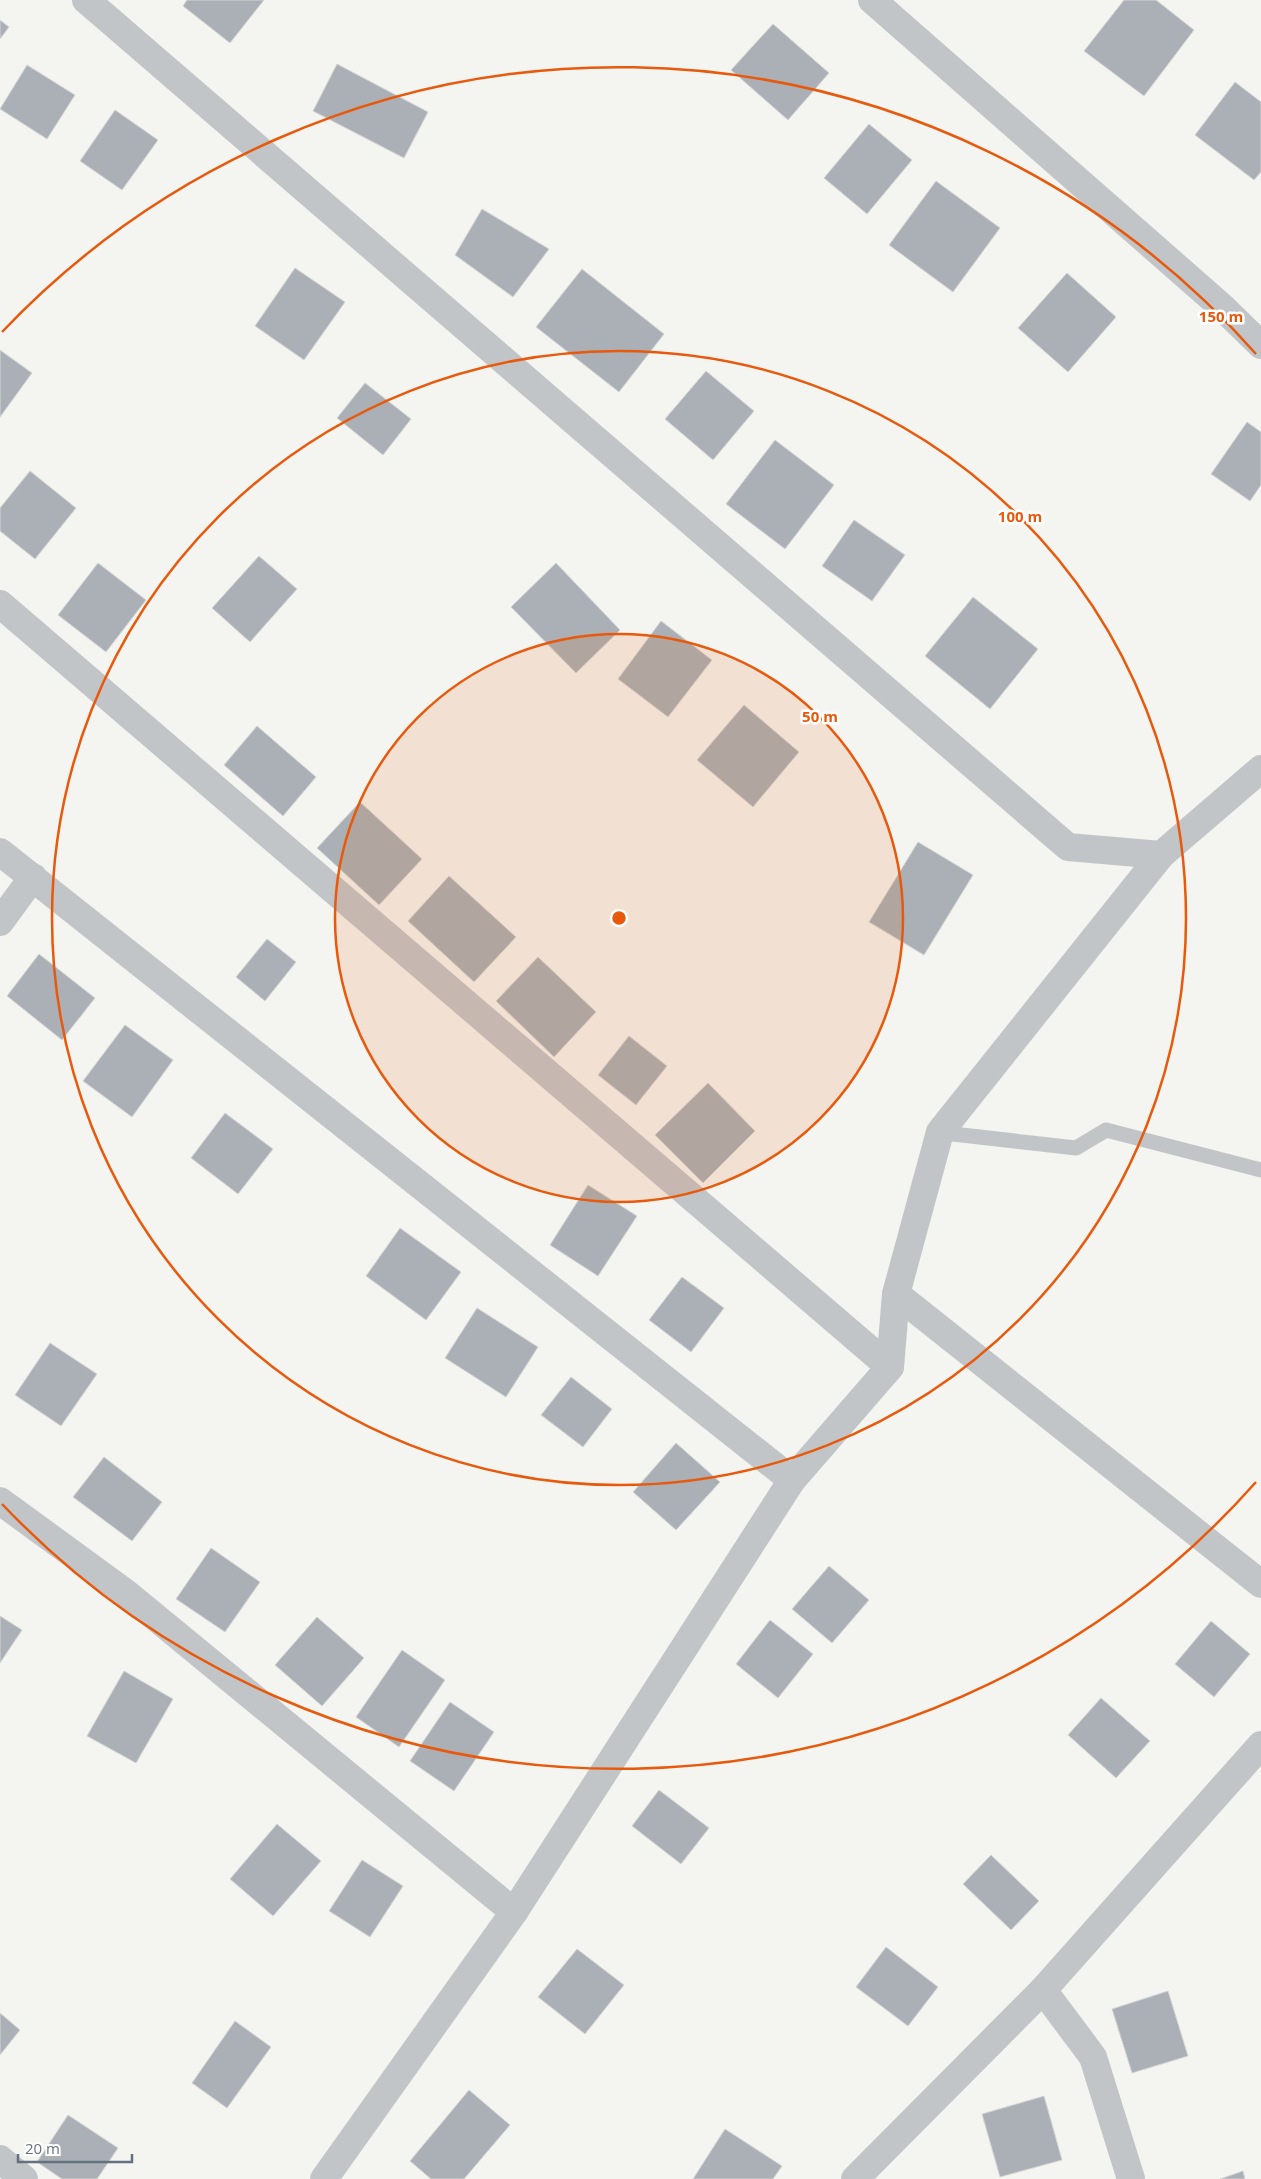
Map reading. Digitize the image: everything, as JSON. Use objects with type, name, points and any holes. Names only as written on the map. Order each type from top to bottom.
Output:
[{"type":"street","points":[[86,0],[1068,847],[1161,855]]},
{"type":"street","points":[[872,0],[1222,307],[1261,345]]},
{"type":"street","points":[[0,604],[890,1367]]},
{"type":"street","points":[[324,2179],[514,1912],[792,1480],[890,1367],[896,1294],[937,1132],[1161,855],[1261,769]]},
{"type":"street","points":[[0,852],[792,1480]]},
{"type":"street","points":[[0,922],[33,877]]},
{"type":"street","points":[[896,1294],[1261,1584]]},
{"type":"street","points":[[0,1501],[126,1594],[514,1912]]},
{"type":"street","points":[[855,2179],[1043,1990],[1261,1745]]},
{"type":"street","points":[[1043,1990],[1093,2057],[1131,2179]]},
{"type":"street","points":[[0,2159],[24,2179]]},
{"type":"lane","points":[[937,1132],[1076,1148],[1106,1130],[1261,1170]]},
{"type":"building","points":[[187,0],[264,0],[230,43],[183,6]]},
{"type":"building","points":[[1124,0],[1156,0],[1194,30],[1144,96],[1084,51]]},
{"type":"building","points":[[0,20],[9,27],[0,39]]},
{"type":"building","points":[[773,24],[829,73],[788,120],[731,70]]},
{"type":"building","points":[[337,64],[428,112],[404,158],[313,111]]},
{"type":"building","points":[[27,65],[75,95],[47,139],[0,109]]},
{"type":"building","points":[[1235,82],[1261,102],[1261,172],[1254,180],[1195,135]]},
{"type":"building","points":[[115,110],[158,140],[122,190],[80,161]]},
{"type":"building","points":[[869,124],[912,160],[867,214],[824,178]]},
{"type":"building","points":[[936,181],[1000,228],[953,292],[889,245]]},
{"type":"building","points":[[482,209],[549,249],[513,297],[455,255]]},
{"type":"building","points":[[295,268],[345,302],[304,360],[255,326]]},
{"type":"building","points":[[582,269],[664,334],[619,392],[536,327]]},
{"type":"building","points":[[1067,273],[1116,317],[1068,372],[1018,328]]},
{"type":"building","points":[[0,350],[32,373],[0,417]]},
{"type":"building","points":[[706,371],[754,411],[713,460],[665,419]]},
{"type":"building","points":[[365,383],[411,419],[383,455],[337,418]]},
{"type":"building","points":[[1247,422],[1261,432],[1261,485],[1250,501],[1211,474]]},
{"type":"building","points":[[775,440],[834,485],[785,549],[726,504]]},
{"type":"building","points":[[30,471],[76,508],[35,559],[0,531],[0,508]]},
{"type":"building","points":[[854,520],[905,555],[872,601],[822,566]]},
{"type":"building","points":[[259,556],[297,589],[250,642],[212,608]]},
{"type":"building","points":[[98,563],[146,600],[106,652],[58,615]]},
{"type":"building","points":[[556,563],[620,630],[576,673],[511,607]]},
{"type":"building","points":[[973,597],[1038,649],[990,709],[925,656]]},
{"type":"building","points":[[661,621],[712,660],[668,717],[618,679]]},
{"type":"building","points":[[744,705],[799,752],[753,807],[697,760]]},
{"type":"building","points":[[257,726],[316,777],[283,816],[224,765]]},
{"type":"building","points":[[360,802],[422,859],[379,905],[317,848]]},
{"type":"building","points":[[918,842],[973,875],[924,955],[869,922]]},
{"type":"building","points":[[449,876],[516,937],[474,982],[408,921]]},
{"type":"building","points":[[267,939],[296,962],[265,1001],[236,977]]},
{"type":"building","points":[[39,954],[95,998],[62,1040],[7,996]]},
{"type":"building","points":[[538,957],[596,1012],[554,1057],[496,1001]]},
{"type":"building","points":[[125,1025],[173,1060],[132,1117],[83,1081]]},
{"type":"building","points":[[629,1036],[667,1066],[636,1105],[598,1075]]},
{"type":"building","points":[[708,1083],[755,1131],[703,1183],[655,1135]]},
{"type":"building","points":[[225,1113],[273,1149],[238,1194],[191,1158]]},
{"type":"building","points":[[588,1185],[637,1216],[598,1276],[550,1245]]},
{"type":"building","points":[[400,1228],[461,1272],[426,1320],[366,1276]]},
{"type":"building","points":[[682,1277],[724,1308],[691,1352],[649,1320]]},
{"type":"building","points":[[477,1308],[538,1347],[506,1397],[445,1358]]},
{"type":"building","points":[[50,1343],[97,1374],[61,1426],[15,1395]]},
{"type":"building","points":[[571,1377],[612,1409],[583,1447],[541,1415]]},
{"type":"building","points":[[676,1443],[720,1482],[676,1530],[633,1492]]},
{"type":"building","points":[[104,1457],[162,1502],[132,1541],[73,1497]]},
{"type":"building","points":[[211,1548],[260,1582],[225,1632],[176,1599]]},
{"type":"building","points":[[829,1566],[869,1600],[832,1643],[792,1609]]},
{"type":"building","points":[[0,1616],[22,1630],[0,1663]]},
{"type":"building","points":[[317,1617],[364,1658],[322,1706],[275,1665]]},
{"type":"building","points":[[770,1620],[813,1654],[778,1698],[736,1664]]},
{"type":"building","points":[[1211,1621],[1250,1654],[1214,1697],[1175,1664]]},
{"type":"building","points":[[402,1650],[445,1680],[399,1747],[356,1717]]},
{"type":"building","points":[[124,1671],[173,1699],[136,1763],[87,1736]]},
{"type":"building","points":[[1101,1698],[1150,1741],[1116,1778],[1068,1735]]},
{"type":"building","points":[[450,1702],[494,1732],[454,1791],[410,1761]]},
{"type":"building","points":[[659,1790],[709,1828],[681,1864],[632,1826]]},
{"type":"building","points":[[277,1824],[321,1861],[273,1916],[230,1879]]},
{"type":"building","points":[[991,1855],[1039,1901],[1011,1930],[963,1884]]},
{"type":"building","points":[[362,1860],[403,1886],[370,1937],[329,1911]]},
{"type":"building","points":[[886,1947],[938,1987],[908,2026],[856,1987]]},
{"type":"building","points":[[577,1949],[624,1985],[585,2034],[538,1997]]},
{"type":"building","points":[[1168,1991],[1188,2056],[1132,2073],[1112,2009]]},
{"type":"building","points":[[0,2013],[20,2030],[0,2055]]},
{"type":"building","points":[[235,2021],[271,2047],[227,2108],[192,2083]]},
{"type":"building","points":[[469,2090],[510,2125],[464,2179],[431,2179],[410,2161]]},
{"type":"building","points":[[1044,2096],[1062,2160],[1000,2177],[982,2114]]},
{"type":"building","points":[[68,2115],[118,2148],[97,2179],[62,2179],[37,2162]]},
{"type":"building","points":[[725,2129],[782,2166],[773,2179],[693,2179]]},
{"type":"building","points":[[1243,2171],[1245,2179],[1220,2179]]}]
